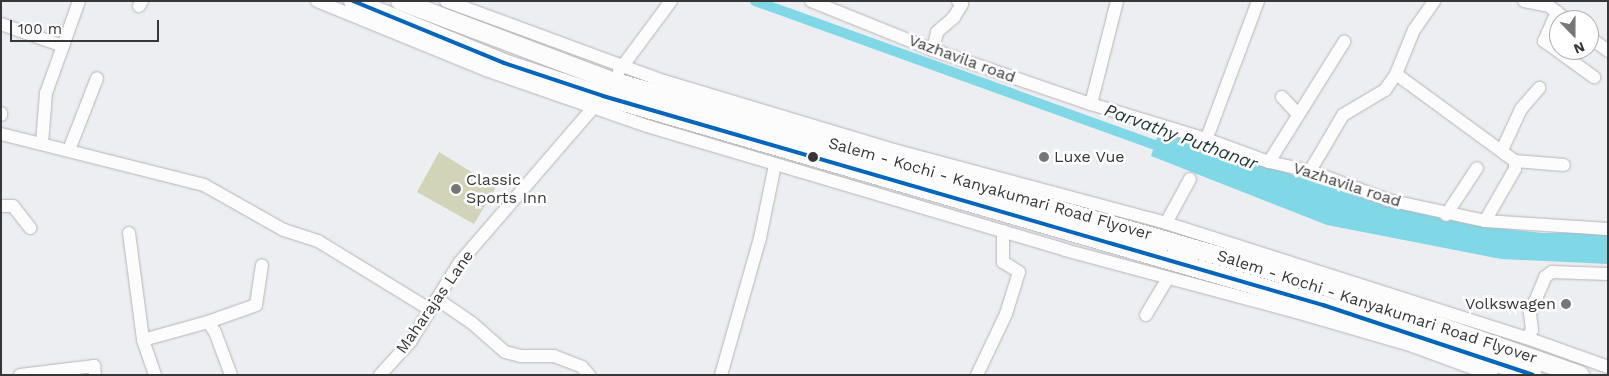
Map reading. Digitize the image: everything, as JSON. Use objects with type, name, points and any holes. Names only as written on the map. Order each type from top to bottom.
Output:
[{"type":"highway","name":"Salem - Kochi - Kanyakumari Road Flyover","points":[[352,1],[599,102],[1323,305],[1533,375]]},
{"type":"highway","name":"Salem - Kochi - Kanyakumari Road Flyover","points":[[400,1],[612,81],[1311,282],[1580,375]]},
{"type":"street","points":[[42,143],[46,94],[79,1]]},
{"type":"street","points":[[317,1],[486,70],[599,102],[775,165],[1003,232],[1350,328],[1492,375]]},
{"type":"street","points":[[446,1],[622,66],[818,128],[1166,224],[1527,338],[1608,367]]},
{"type":"street","name":"Maharajas Lane","points":[[380,375],[410,342],[460,262],[599,102],[622,66],[671,1]]},
{"type":"street","name":"Vazhavila road","points":[[811,1],[934,50],[1269,162],[1310,171],[1388,200],[1446,215],[1485,221],[1608,229]]},
{"type":"street","points":[[934,50],[937,32],[954,16],[962,4],[958,1]]},
{"type":"street","points":[[1091,104],[1117,1]]},
{"type":"street","points":[[1206,141],[1258,1]]},
{"type":"street","points":[[1310,171],[1343,114],[1385,90],[1396,74],[1414,30],[1434,1]]},
{"type":"street","points":[[1524,1],[1556,10]]},
{"type":"street","points":[[1,24],[63,46]]},
{"type":"street","points":[[1549,29],[1544,42],[1549,46]]},
{"type":"street","points":[[1269,162],[1344,42]]},
{"type":"street","points":[[1570,60],[1594,77]]},
{"type":"street","points":[[1396,74],[1515,161],[1564,165]]},
{"type":"street","points":[[69,150],[97,78]]},
{"type":"street","points":[[1502,150],[1521,109],[1539,88]]},
{"type":"street","points":[[1282,97],[1298,114]]},
{"type":"street","points":[[1,134],[204,185],[284,230],[318,241],[433,304],[472,323],[505,352],[521,356],[554,356],[582,367],[589,375]]},
{"type":"street","points":[[1485,221],[1515,169],[1515,161]]},
{"type":"street","points":[[721,375],[760,238],[775,165]]},
{"type":"street","points":[[1446,215],[1477,168]]},
{"type":"street","points":[[1166,224],[1190,179]]},
{"type":"street","points":[[1,206],[13,206],[30,228]]},
{"type":"street","points":[[977,375],[1006,314],[1019,272],[1003,262],[1003,232]]},
{"type":"street","points":[[129,233],[143,340],[155,375]]},
{"type":"street","points":[[143,340],[208,322],[256,304],[262,265]]},
{"type":"street","points":[[1527,338],[1532,330],[1530,313],[1545,278],[1552,272],[1608,274]]},
{"type":"street","points":[[1146,316],[1168,278]]},
{"type":"street","points":[[208,322],[215,332],[231,375]]},
{"type":"street","points":[[20,375],[94,366],[95,375]]},
{"type":"green space","name":"Classic Sports Inn","points":[[439,152],[496,187],[474,224],[417,192]]},
{"type":"water","points":[[1159,131],[1388,206],[1473,225],[1542,233],[1608,232],[1608,264],[1501,259],[1327,225],[1151,156]]},
{"type":"waterway","name":"Parvathy Puthanar","points":[[755,1],[1167,149]]},
{"type":"transit line","points":[[353,1],[504,63],[603,96],[1323,305],[1533,375]]},
{"type":"place","name":"Luxe Vue","points":[[1044,157]]},
{"type":"place","name":"Classic Sports Inn","points":[[456,189]]},
{"type":"place","name":"Volkswagen","points":[[1566,304]]}]
